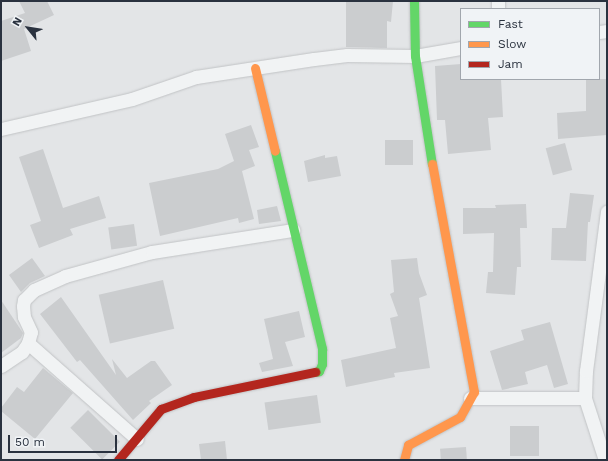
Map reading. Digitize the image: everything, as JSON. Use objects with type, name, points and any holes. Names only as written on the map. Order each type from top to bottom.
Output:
[{"type":"street","points":[[404,460],[408,444],[460,417],[474,392],[439,207],[415,56],[414,1]]},
{"type":"street","points":[[1,129],[132,99],[196,77],[347,55],[415,56],[460,48]]},
{"type":"street","points":[[118,460],[161,409],[194,397],[319,371],[322,364],[322,349],[292,230],[255,68]]},
{"type":"street","points":[[605,460],[585,398],[586,371],[607,211]]},
{"type":"street","points":[[1,366],[22,352],[28,343],[31,332],[24,317],[24,300],[34,290],[65,276],[152,252],[292,230]]},
{"type":"street","points":[[28,343],[137,439]]},
{"type":"street","points":[[470,398],[585,398]]},
{"type":"building","points":[[19,1],[47,1],[54,15],[24,29],[31,51],[1,61],[1,21],[25,13]]},
{"type":"building","points":[[346,1],[393,1],[391,22],[387,21],[387,48],[346,47]]},
{"type":"building","points":[[460,64],[460,80],[501,80],[503,117],[488,118],[491,150],[448,154],[445,120],[437,120],[435,66]]},
{"type":"building","points":[[607,79],[607,135],[558,139],[557,113],[586,111],[586,80]]},
{"type":"building","points":[[251,125],[259,147],[249,150],[255,166],[242,171],[254,219],[239,223],[238,218],[160,236],[149,183],[218,169],[234,161],[225,134]]},
{"type":"building","points":[[385,140],[413,140],[413,165],[385,165]]},
{"type":"building","points":[[565,143],[572,170],[553,175],[546,148]]},
{"type":"building","points":[[43,149],[63,208],[99,196],[106,218],[70,229],[73,235],[39,248],[30,225],[41,221],[19,157]]},
{"type":"building","points":[[325,155],[325,158],[337,156],[341,176],[308,182],[304,161]]},
{"type":"building","points":[[570,193],[594,195],[590,222],[588,222],[586,261],[551,260],[552,228],[566,228]]},
{"type":"building","points":[[526,204],[527,228],[520,228],[521,267],[517,267],[515,295],[486,293],[488,272],[493,272],[494,233],[463,234],[463,208],[496,208],[495,205]]},
{"type":"building","points":[[277,206],[281,221],[259,224],[257,210]]},
{"type":"building","points":[[134,224],[137,246],[111,249],[108,228]]},
{"type":"building","points":[[32,258],[45,276],[30,283],[21,292],[9,275]]},
{"type":"building","points":[[417,258],[419,273],[427,295],[419,298],[430,368],[394,373],[395,377],[346,387],[341,360],[396,348],[390,318],[398,316],[390,294],[394,292],[391,260]]},
{"type":"building","points":[[163,280],[174,329],[110,344],[99,295]]},
{"type":"building","points":[[61,297],[116,375],[112,359],[127,378],[151,361],[155,361],[172,385],[149,401],[151,403],[133,420],[80,360],[77,362],[40,314]]},
{"type":"building","points":[[1,300],[23,333],[21,338],[1,353]]},
{"type":"building","points":[[299,311],[305,337],[285,342],[293,366],[262,372],[259,363],[273,359],[264,319]]},
{"type":"building","points":[[550,322],[568,384],[554,388],[547,365],[525,372],[528,384],[502,390],[490,351],[524,340],[521,330]]},
{"type":"building","points":[[43,368],[73,393],[35,439],[1,411],[1,408],[17,387],[24,392]]},
{"type":"building","points":[[317,395],[321,423],[268,430],[265,402]]},
{"type":"building","points":[[88,410],[120,442],[102,459],[70,428]]},
{"type":"building","points":[[510,426],[539,426],[539,456],[510,456]]},
{"type":"building","points":[[225,441],[227,460],[201,460],[199,444]]},
{"type":"building","points":[[466,447],[467,460],[441,460],[440,449]]},
{"type":"traffic: fast","points":[[414,1],[415,56],[432,164]]},
{"type":"traffic: fast","points":[[275,151],[322,349],[322,364],[319,371],[315,372]]},
{"type":"traffic: slow","points":[[255,68],[275,151]]},
{"type":"traffic: slow","points":[[404,460],[408,445],[460,417],[474,392],[432,164]]},
{"type":"traffic: jam","points":[[118,460],[161,409],[194,397],[315,372]]}]
